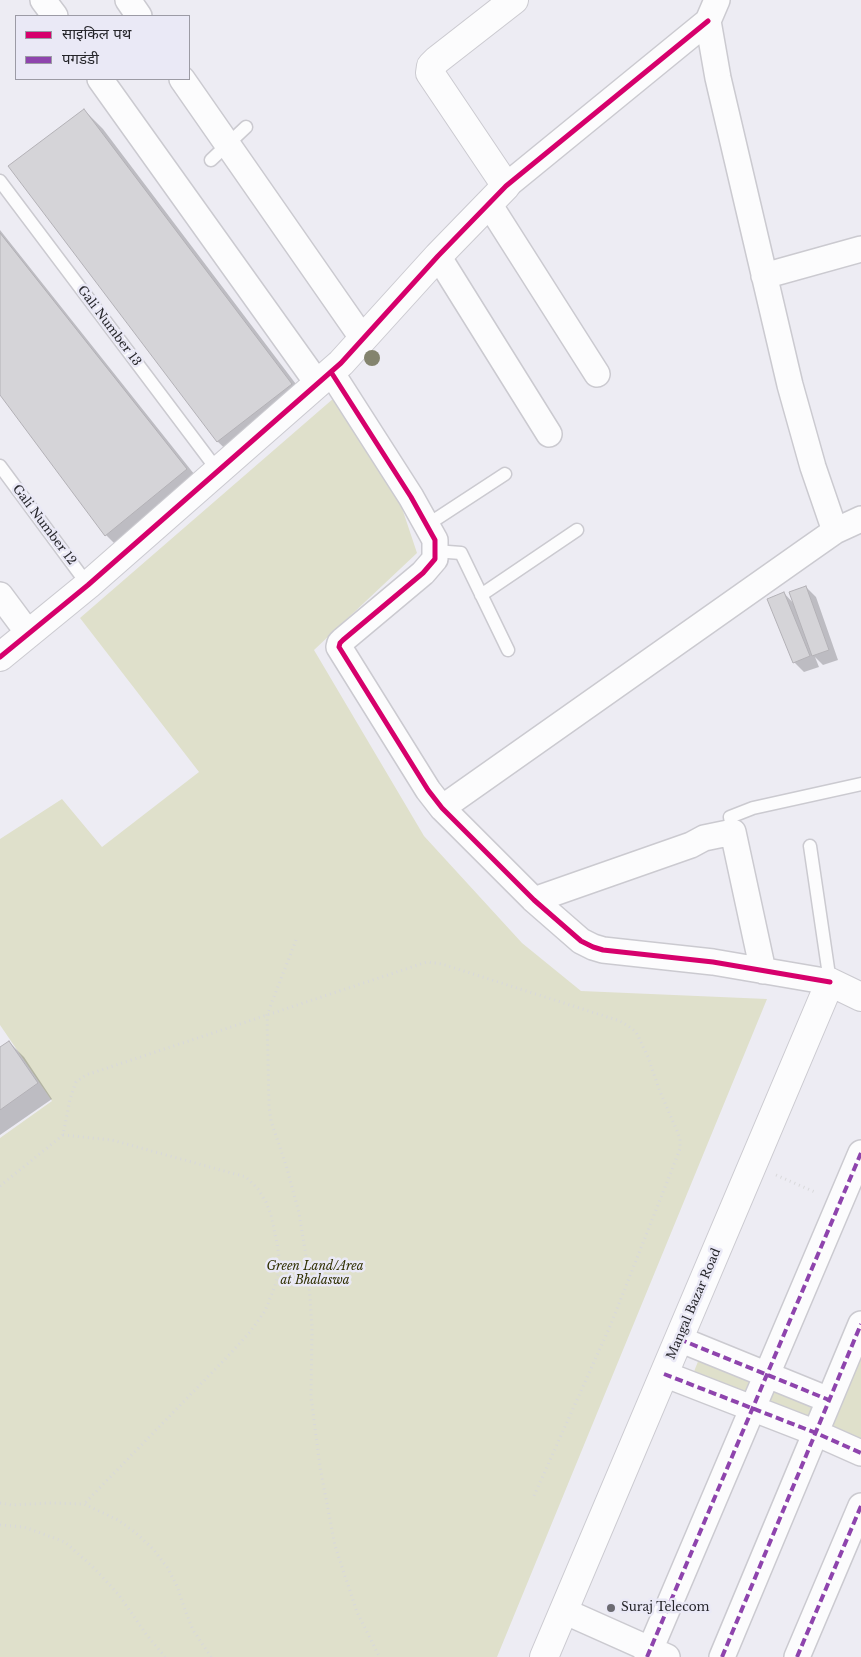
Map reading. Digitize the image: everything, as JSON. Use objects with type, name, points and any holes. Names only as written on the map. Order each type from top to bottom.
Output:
[{"type":"street","points":[[43,0],[54,15]]},
{"type":"street","points":[[128,0],[138,15]]},
{"type":"street","points":[[504,3],[437,60],[431,66],[430,73],[597,374]]},
{"type":"street","points":[[0,657],[88,585],[324,378],[363,339],[438,256],[497,195],[712,10]]},
{"type":"street","points":[[712,10],[718,78],[764,276],[805,439],[836,531]]},
{"type":"street","points":[[101,80],[411,496],[435,540],[435,559],[423,573],[343,640],[339,647],[428,790],[442,808],[534,900],[581,941],[598,948],[713,962],[830,982],[861,996]]},
{"type":"street","points":[[183,80],[219,152],[363,339]]},
{"type":"street","points":[[764,276],[861,249]]},
{"type":"street","points":[[438,256],[549,434]]},
{"type":"street","points":[[442,808],[836,531],[861,519]]},
{"type":"street","points":[[0,595],[29,634]]},
{"type":"street","points":[[534,900],[691,845],[704,838],[732,832],[764,971]]},
{"type":"street","name":"Mangal Bazar Road","points":[[544,1657],[830,982]]},
{"type":"street","points":[[564,1611],[655,1655],[753,1408],[861,1153]]},
{"type":"street","points":[[722,1657],[861,1324]]},
{"type":"street","points":[[680,1338],[829,1400]]},
{"type":"street","points":[[664,1374],[816,1433],[861,1453]]},
{"type":"street","points":[[797,1657],[861,1506]]},
{"type":"lane","points":[[219,152],[246,127]]},
{"type":"lane","name":"Gali Number 13","points":[[0,180],[218,471]]},
{"type":"lane","name":"Gali Number 12","points":[[0,466],[88,585]]},
{"type":"lane","points":[[426,525],[505,474]]},
{"type":"lane","points":[[481,595],[577,530]]},
{"type":"lane","points":[[435,551],[461,553],[508,650]]},
{"type":"lane","points":[[732,832],[730,818],[753,808],[861,784]]},
{"type":"lane","points":[[810,846],[830,982]]},
{"type":"path","points":[[296,940],[268,1015],[271,1121],[286,1165],[299,1214],[308,1268],[312,1328],[312,1397],[320,1467],[335,1546],[357,1612],[379,1656],[377,1657]]},
{"type":"path","points":[[0,1186],[63,1135],[70,1099],[76,1082],[86,1075],[427,962],[434,962],[620,1021],[636,1032],[642,1044],[680,1138],[680,1149],[611,1324],[533,1498]]},
{"type":"path","points":[[63,1135],[112,1140],[246,1177],[258,1189],[271,1215],[277,1243],[279,1270],[275,1286],[264,1311],[250,1332],[84,1504]]},
{"type":"path","points":[[753,1165],[840,1203]]},
{"type":"path","points":[[0,1503],[11,1505],[84,1504],[118,1520],[136,1533],[153,1549],[166,1567],[177,1586],[193,1630],[211,1657]]},
{"type":"path","points":[[0,1525],[24,1527],[65,1542],[95,1569],[119,1595],[164,1657]]},
{"type":"green space","name":"Green Land/Area at Bhalaswa","points":[[334,398],[400,502],[417,553],[314,650],[424,836],[522,943],[581,991],[767,999],[497,1657],[0,1657],[0,1138],[52,1101],[0,1025],[0,839],[62,799],[102,847],[199,772],[80,618]]},
{"type":"green space","points":[[861,1343],[861,1442],[826,1428]]},
{"type":"green space","points":[[701,1354],[821,1402],[811,1427],[691,1379]]},
{"type":"building","points":[[84,109],[292,384],[217,442],[8,166]]},
{"type":"building","points":[[0,233],[187,469],[105,536],[0,395]]},
{"type":"building","points":[[806,586],[829,650],[812,656],[789,592]]},
{"type":"building","points":[[784,592],[810,656],[793,663],[767,599]]},
{"type":"building","points":[[9,1041],[38,1083],[0,1110],[0,1047]]},
{"type":"marked path","points":[[647,1657],[861,1153]]},
{"type":"marked path","points":[[722,1657],[861,1324]]},
{"type":"marked path","points":[[679,1339],[829,1400]]},
{"type":"marked path","points":[[664,1374],[816,1433],[861,1453]]},
{"type":"marked path","points":[[797,1657],[861,1506]]},
{"type":"cycle path","points":[[0,657],[88,585],[341,363],[438,256],[506,186],[708,21]]},
{"type":"cycle path","points":[[331,372],[411,497],[435,540],[435,559],[423,573],[343,640],[339,647],[428,790],[442,808],[534,900],[581,941],[593,947],[603,950],[713,962],[830,982]]},
{"type":"place","name":"Suraj Telecom","points":[[611,1608]]}]
